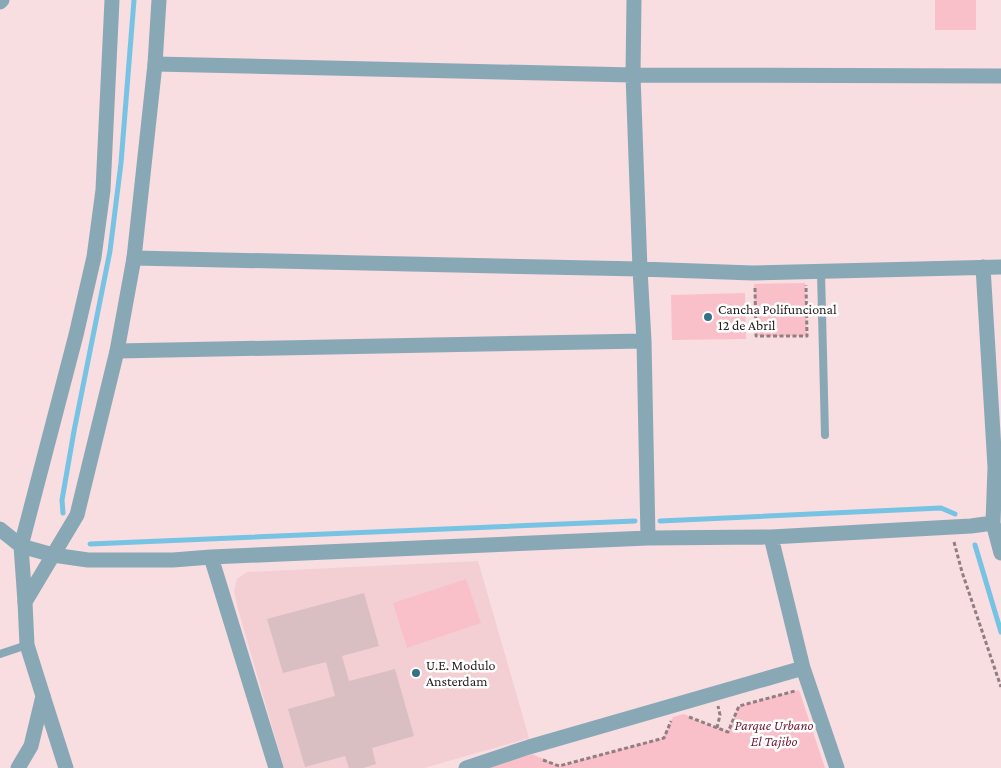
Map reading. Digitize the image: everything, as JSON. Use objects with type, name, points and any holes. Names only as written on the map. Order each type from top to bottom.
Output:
[{"type":"street","points":[[66,768],[27,645],[21,546],[94,257],[103,190],[112,0]]},
{"type":"street","points":[[25,602],[76,515],[118,351],[134,258],[155,64],[159,0]]},
{"type":"street","points":[[634,0],[633,75],[644,341],[648,538]]},
{"type":"street","points":[[155,64],[633,75],[1001,76]]},
{"type":"street","points":[[134,258],[640,269],[753,274],[1001,267]]},
{"type":"street","points":[[983,267],[994,467],[998,505],[994,523],[1000,547]]},
{"type":"street","points":[[118,351],[644,341]]},
{"type":"street","points":[[0,529],[21,546],[54,555],[88,560],[173,560],[648,538],[771,537],[994,523]]},
{"type":"street","points":[[771,537],[803,668],[837,768]]},
{"type":"street","points":[[211,557],[276,768]]},
{"type":"street","points":[[466,768],[529,747],[803,668]]},
{"type":"street","points":[[18,768],[31,746],[43,696]]},
{"type":"lane","points":[[821,272],[825,435]]},
{"type":"lane","points":[[0,654],[27,645]]},
{"type":"path","points":[[754,284],[756,336],[807,336],[806,283]]},
{"type":"path","points":[[950,527],[962,572],[1001,687]]},
{"type":"path","points":[[684,714],[698,722],[728,732],[739,706],[799,690]]},
{"type":"path","points":[[541,758],[559,766],[664,738],[673,717]]},
{"type":"shaded area","points":[[478,561],[529,738],[424,768],[284,768],[238,609],[234,591],[237,579],[247,572]]},
{"type":"green space","points":[[935,0],[976,0],[976,30],[935,30]]},
{"type":"green space","points":[[805,283],[807,336],[756,336],[754,284]]},
{"type":"green space","name":"Cancha Polifuncional 12 de Abril","points":[[745,293],[746,339],[672,340],[671,295]]},
{"type":"green space","points":[[466,579],[481,623],[407,648],[393,603]]},
{"type":"green space","name":"Parque Urbano El Tajibo","points":[[799,690],[825,768],[488,768],[532,754],[559,766],[663,738],[673,717],[684,714],[728,732],[739,706]]},
{"type":"building","points":[[364,593],[379,646],[342,656],[349,681],[395,669],[414,736],[372,748],[376,764],[363,768],[349,768],[345,756],[305,767],[288,709],[335,696],[326,662],[283,673],[267,619]]},
{"type":"waterway","points":[[63,513],[62,500],[74,431],[110,251],[121,163],[134,0]]},
{"type":"waterway","points":[[660,521],[941,508],[955,514]]},
{"type":"waterway","points":[[90,544],[635,521]]},
{"type":"waterway","points":[[975,545],[1001,632]]},
{"type":"place","name":"Cancha Polifuncional 12 de Abril","points":[[708,317]]},
{"type":"place","name":"U.E. Modulo Ansterdam","points":[[416,673]]}]
